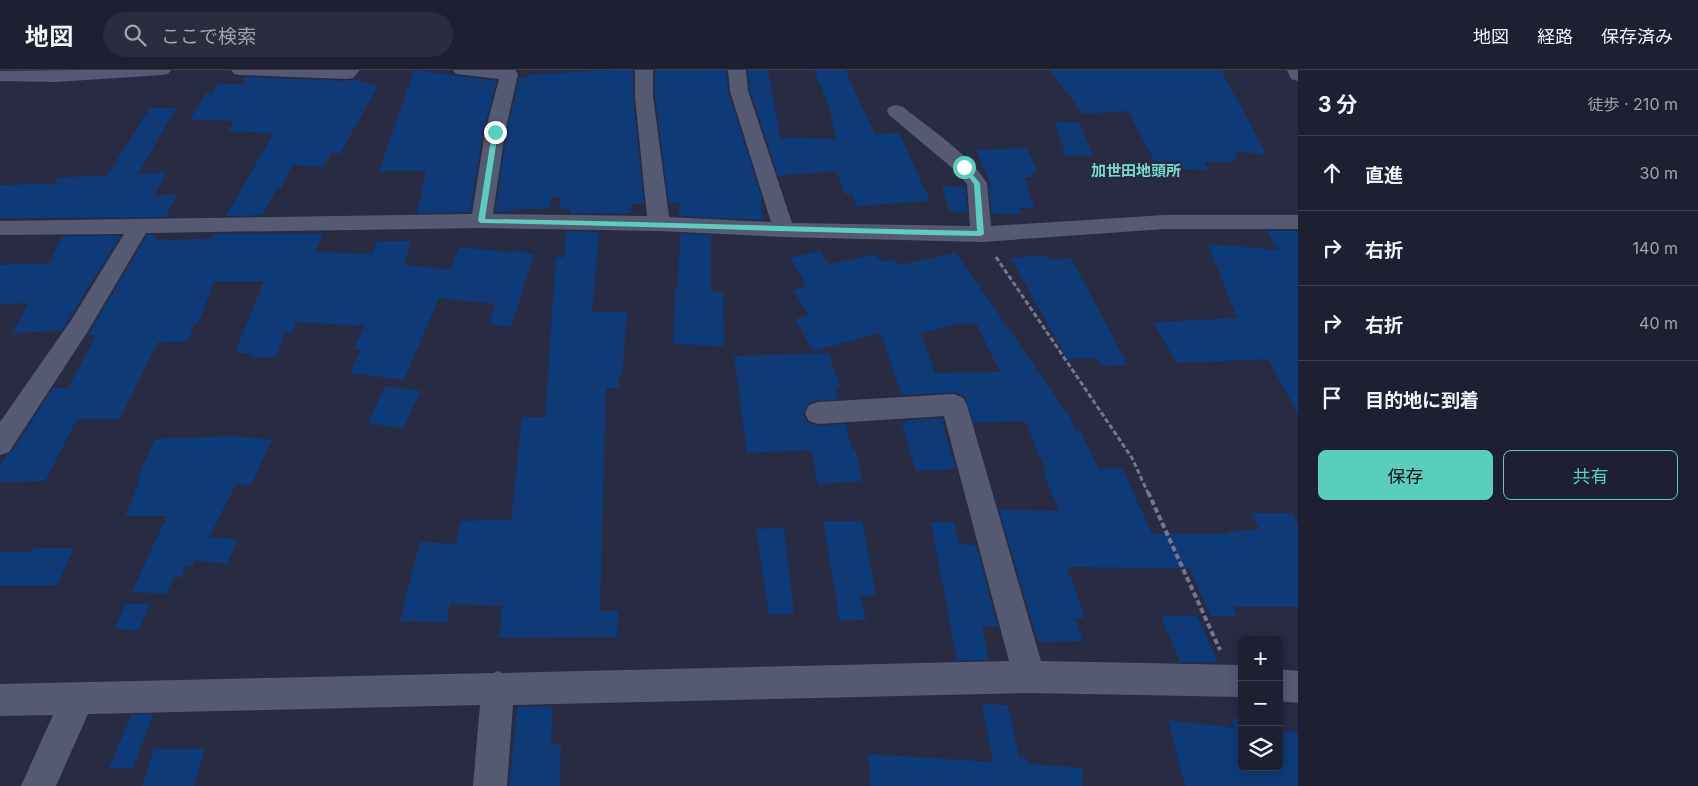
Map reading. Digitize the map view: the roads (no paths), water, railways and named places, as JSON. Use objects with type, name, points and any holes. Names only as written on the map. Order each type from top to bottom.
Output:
[{"type":"street","points":[[0,76],[56,77],[162,70]]},
{"type":"street","points":[[240,70],[347,74],[351,70]]},
{"type":"street","points":[[462,70],[509,74],[495,132],[481,221]]},
{"type":"street","points":[[644,70],[644,96],[658,224]]},
{"type":"street","points":[[737,70],[739,91],[784,230]]},
{"type":"street","points":[[1296,70],[1298,75]]},
{"type":"street","points":[[896,111],[964,167],[977,183],[981,234]]},
{"type":"street","points":[[0,228],[481,221],[658,224],[784,230],[981,234],[1165,222],[1298,222]]},
{"type":"street","points":[[0,444],[80,325],[138,226]]},
{"type":"street","points":[[818,413],[954,405],[1029,677]]},
{"type":"street","points":[[0,700],[1029,677],[1238,680]]},
{"type":"street","points":[[1283,685],[1298,687]]},
{"type":"street","points":[[490,786],[498,688]]},
{"type":"street","points":[[38,786],[78,699]]},
{"type":"district","name":"加世田地頭所","points":[[1136,170]]}]
